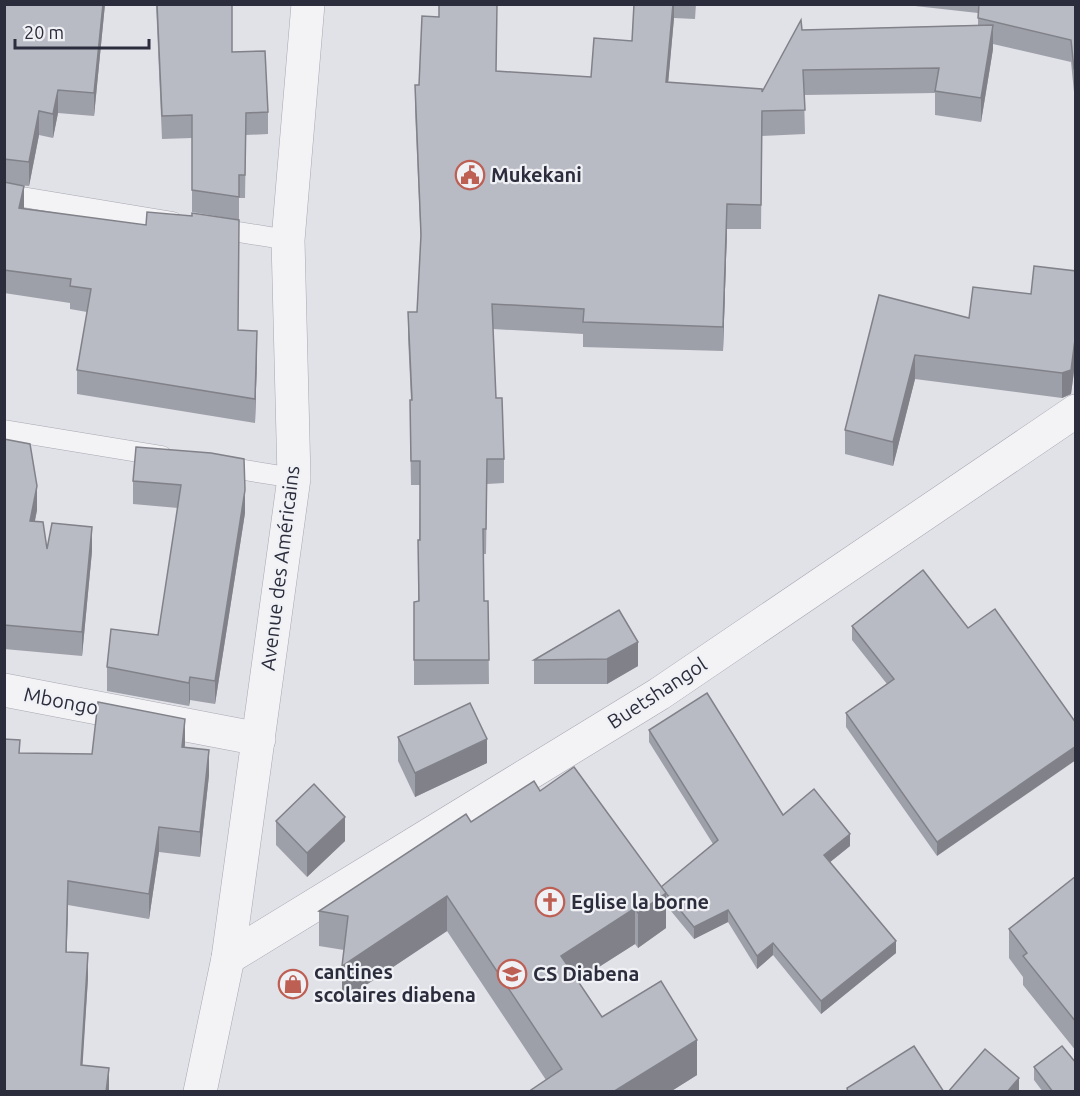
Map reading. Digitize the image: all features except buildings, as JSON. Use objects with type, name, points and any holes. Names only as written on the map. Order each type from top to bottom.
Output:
[{"type":"street","name":"Avenue des Américains","points":[[200,1092],[228,958],[294,478],[288,240],[308,4]]},
{"type":"street","name":"Buetshangol","points":[[228,958],[658,694],[1076,411]]},
{"type":"street","name":"Mbongo","points":[[4,690],[259,739]]},
{"type":"lane","points":[[4,194],[288,240]]},
{"type":"lane","points":[[4,430],[178,459]]},
{"type":"lane","points":[[202,463],[294,478]]},
{"type":"place","name":"Mukekani","points":[[470,175]]},
{"type":"place","name":"Eglise la borne","points":[[550,902]]},
{"type":"place","name":"CS Diabena","points":[[512,974]]},
{"type":"place","name":"cantines scolaires diabena","points":[[293,984]]}]
